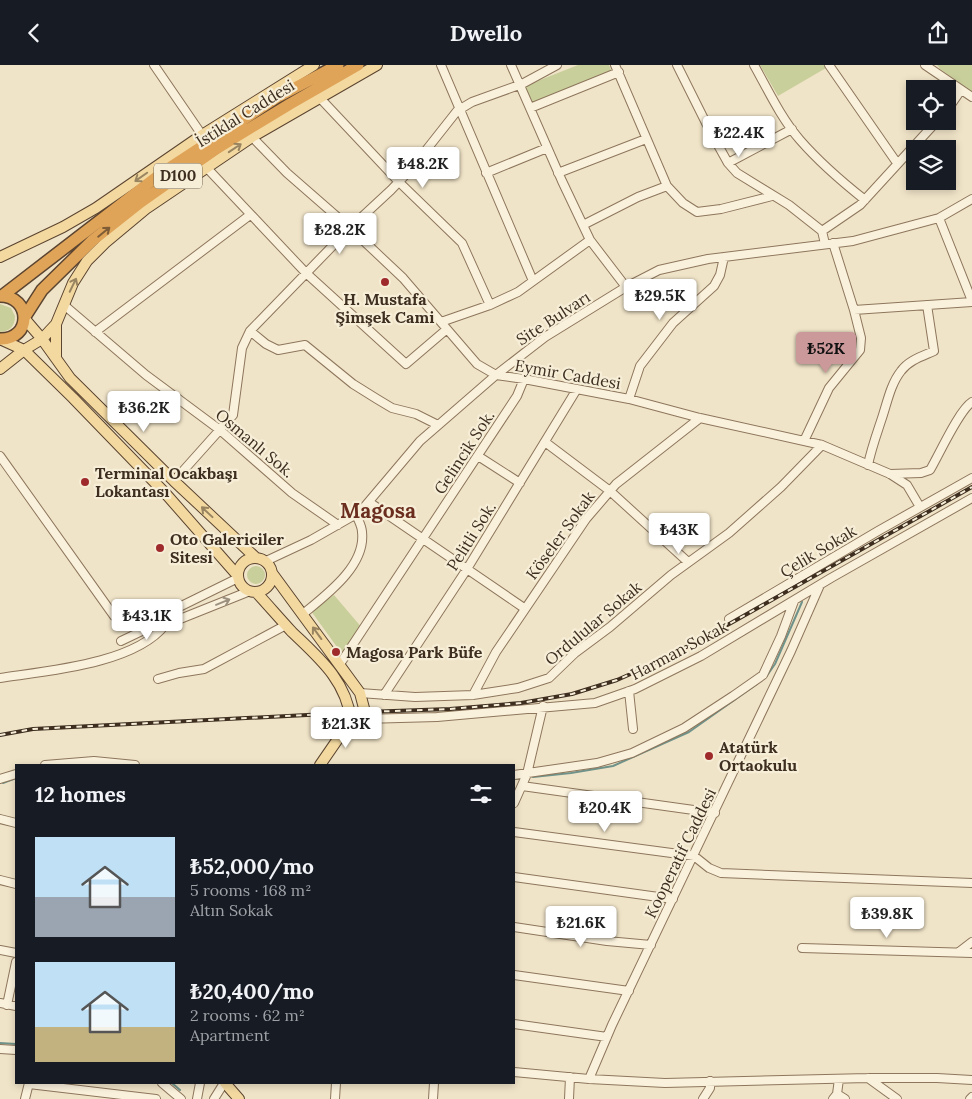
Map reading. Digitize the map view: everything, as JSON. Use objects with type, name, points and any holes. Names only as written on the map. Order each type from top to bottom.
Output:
[{"type":"highway","name":"İstiklal Caddesi","points":[[1,296],[163,172],[276,99],[338,65]]},
{"type":"highway","name":"İstiklal Caddesi","points":[[24,318],[42,290],[93,240],[141,202],[216,149],[358,65]]},
{"type":"highway","name":"D100","points":[[1,296],[15,300],[23,311],[24,318],[23,325],[15,336],[1,340]]},
{"type":"main road","points":[[0,257],[96,208],[202,135],[314,65]]},
{"type":"main road","points":[[0,369],[24,350],[42,339],[56,324],[73,283],[87,261],[105,243],[147,208],[252,137],[377,65]]},
{"type":"main road","points":[[24,318],[42,339],[70,378],[174,481],[255,557],[266,561],[272,573],[360,693],[366,712],[364,719],[351,720]]},
{"type":"main road","points":[[56,324],[56,359]]},
{"type":"main road","points":[[1,340],[24,350],[166,494],[238,577],[240,583],[252,591],[324,662],[344,694],[351,720],[321,764]]},
{"type":"main road","points":[[238,577],[242,563],[255,557]]},
{"type":"main road","points":[[252,591],[266,588],[270,583],[272,573]]},
{"type":"main road","points":[[226,1084],[239,1099]]},
{"type":"street","points":[[154,65],[202,135]]},
{"type":"street","points":[[441,65],[533,281]]},
{"type":"street","points":[[511,65],[558,173],[590,240],[626,287]]},
{"type":"street","points":[[174,481],[233,415],[242,348],[250,331],[350,228],[399,182],[459,109],[472,102],[519,85],[557,65]]},
{"type":"street","points":[[677,65],[728,163],[737,173],[789,205],[822,231],[829,244],[854,310],[861,338],[860,350],[829,388],[804,441]]},
{"type":"street","points":[[754,65],[799,139],[833,174],[865,200]]},
{"type":"street","points":[[829,65],[897,163]]},
{"type":"street","points":[[925,65],[972,97]]},
{"type":"street","points":[[530,108],[617,69],[667,186],[683,203],[697,212],[721,209],[772,196]]},
{"type":"street","points":[[956,97],[961,90]]},
{"type":"street","points":[[319,97],[399,182],[462,243],[490,305]]},
{"type":"street","points":[[728,163],[792,129]]},
{"type":"street","points":[[822,231],[860,205],[928,130]]},
{"type":"street","name":"Eymir Caddesi","points":[[252,137],[287,173],[350,228],[403,278],[478,365],[496,375],[629,399],[700,418],[822,445],[890,475],[907,485],[920,507]]},
{"type":"street","points":[[558,173],[646,139]]},
{"type":"street","points":[[486,173],[547,148]]},
{"type":"street","points":[[206,167],[306,273],[406,365],[447,329]]},
{"type":"street","points":[[583,225],[638,197],[667,186]]},
{"type":"street","name":"Site Bulvarı","points":[[266,561],[311,540],[356,514],[369,502],[420,441],[496,375],[544,337],[626,287],[659,270],[708,259],[853,241],[939,218],[972,199]]},
{"type":"street","points":[[95,332],[250,215]]},
{"type":"street","points":[[854,310],[972,301],[939,218]]},
{"type":"street","points":[[441,323],[490,305],[518,292],[590,240]]},
{"type":"street","points":[[629,399],[640,366],[673,323],[714,286],[720,275],[724,257]]},
{"type":"street","name":"Osmanlı Sok.","points":[[64,305],[146,375],[220,429],[292,493],[338,525]]},
{"type":"street","points":[[868,465],[885,404],[901,370],[911,362],[934,351],[927,305]]},
{"type":"street","points":[[250,331],[266,344],[278,350],[305,345],[353,384],[377,399],[392,407],[416,413],[438,425]]},
{"type":"street","points":[[61,387],[70,378]]},
{"type":"street","name":"Gelincik Sok.","points":[[340,664],[517,396],[524,379]]},
{"type":"street","name":"Pelitli Sok.","points":[[384,695],[467,569],[577,389]]},
{"type":"street","points":[[890,475],[921,473],[930,470],[957,420],[972,402]]},
{"type":"street","name":"Köseler Sokak","points":[[473,695],[496,652],[524,608],[586,519],[616,484],[700,418]]},
{"type":"street","points":[[545,442],[610,491],[688,562]]},
{"type":"street","name":"Ordulular Sokak","points":[[360,693],[414,697],[473,695],[518,688],[549,678],[575,653],[688,562],[730,533],[822,445]]},
{"type":"street","points":[[0,456],[114,616],[127,622],[163,621],[252,591]]},
{"type":"street","points":[[478,456],[520,483]]},
{"type":"street","name":"Çelik Sokak","points":[[729,619],[972,478]]},
{"type":"street","name":"Harman Sokak","points":[[364,719],[437,717],[596,703],[630,691],[701,656],[821,584],[972,498]]},
{"type":"street","points":[[369,502],[524,608]]},
{"type":"street","points":[[303,614],[336,586],[353,565],[361,547],[362,532],[356,514]]},
{"type":"street","points":[[121,641],[163,621],[238,577]]},
{"type":"street","name":"Kooperatif Caddesi","points":[[589,1079],[607,1037],[792,651],[821,584]]},
{"type":"street","points":[[515,775],[597,763],[632,753],[684,728],[733,697],[763,675],[781,636],[794,601]]},
{"type":"street","points":[[0,678],[86,665],[112,657],[151,639],[158,634],[163,621]]},
{"type":"street","points":[[158,679],[178,673],[204,669],[286,625]]},
{"type":"street","points":[[630,691],[633,729]]},
{"type":"street","points":[[515,801],[527,774],[543,707]]},
{"type":"street","points":[[57,764],[94,761],[117,764]]},
{"type":"street","points":[[0,779],[15,774]]},
{"type":"street","points":[[522,786],[714,813]]},
{"type":"street","points":[[0,819],[15,823]]},
{"type":"street","points":[[515,832],[694,856],[709,868],[721,873],[972,883]]},
{"type":"street","points":[[515,877],[673,899]]},
{"type":"street","points":[[0,880],[15,883]]},
{"type":"street","points":[[515,927],[607,941],[651,945]]},
{"type":"street","points":[[959,952],[972,942]]},
{"type":"street","points":[[802,948],[972,953]]},
{"type":"street","points":[[0,950],[15,953]]},
{"type":"street","points":[[3,1004],[15,965]]},
{"type":"street","points":[[515,975],[629,991]]},
{"type":"street","points":[[515,1024],[607,1037]]},
{"type":"street","points":[[0,1049],[15,1050]]},
{"type":"street","points":[[515,1072],[589,1079],[665,1083],[868,1078],[972,1080]]},
{"type":"street","points":[[569,1099],[570,1077]]},
{"type":"street","points":[[868,1078],[897,1099]]},
{"type":"street","points":[[839,1079],[835,1096],[845,1099]]},
{"type":"street","points":[[702,1099],[710,1088],[710,1081]]},
{"type":"street","points":[[25,1099],[29,1084]]},
{"type":"street","points":[[37,1084],[156,1099]]},
{"type":"street","points":[[163,1084],[182,1099]]},
{"type":"street","points":[[198,1099],[200,1084]]},
{"type":"street","points":[[214,1099],[224,1084]]},
{"type":"street","points":[[335,1099],[336,1084]]},
{"type":"street","points":[[433,1099],[434,1084]]},
{"type":"green space","points":[[578,65],[609,65],[612,72],[532,104],[525,86]]},
{"type":"green space","points":[[760,65],[824,65],[826,68],[778,96]]},
{"type":"green space","points":[[937,65],[972,65],[972,92],[956,80]]},
{"type":"green space","points":[[0,304],[11,308],[15,316],[11,327],[0,332]]},
{"type":"green space","points":[[252,566],[260,566],[265,571],[263,582],[252,584],[247,579],[247,571]]},
{"type":"green space","points":[[334,595],[363,629],[342,654],[311,611]]},
{"type":"waterway","points":[[766,677],[775,664],[802,602]]},
{"type":"waterway","points":[[533,777],[613,766],[689,732],[757,684]]},
{"type":"waterway","points":[[3,783],[15,778]]},
{"type":"waterway","points":[[515,779],[521,778]]},
{"type":"waterway","points":[[0,1043],[15,1044]]},
{"type":"waterway","points":[[173,1084],[180,1090]]},
{"type":"railway","points":[[0,735],[33,729],[450,709],[521,703],[572,694],[617,680],[660,661],[972,487]]},
{"type":"place","name":"H. Mustafa Şimşek Cami","points":[[385,282]]},
{"type":"place","name":"Terminal Ocakbaşı Lokantası","points":[[85,482]]},
{"type":"place","name":"Oto Galericiler Sitesi","points":[[160,548]]},
{"type":"place","name":"Magosa Park Büfe","points":[[336,652]]},
{"type":"place","name":"Atatürk Ortaokulu","points":[[709,756]]},
{"type":"district","name":"Magosa","points":[[378,511]]}]
